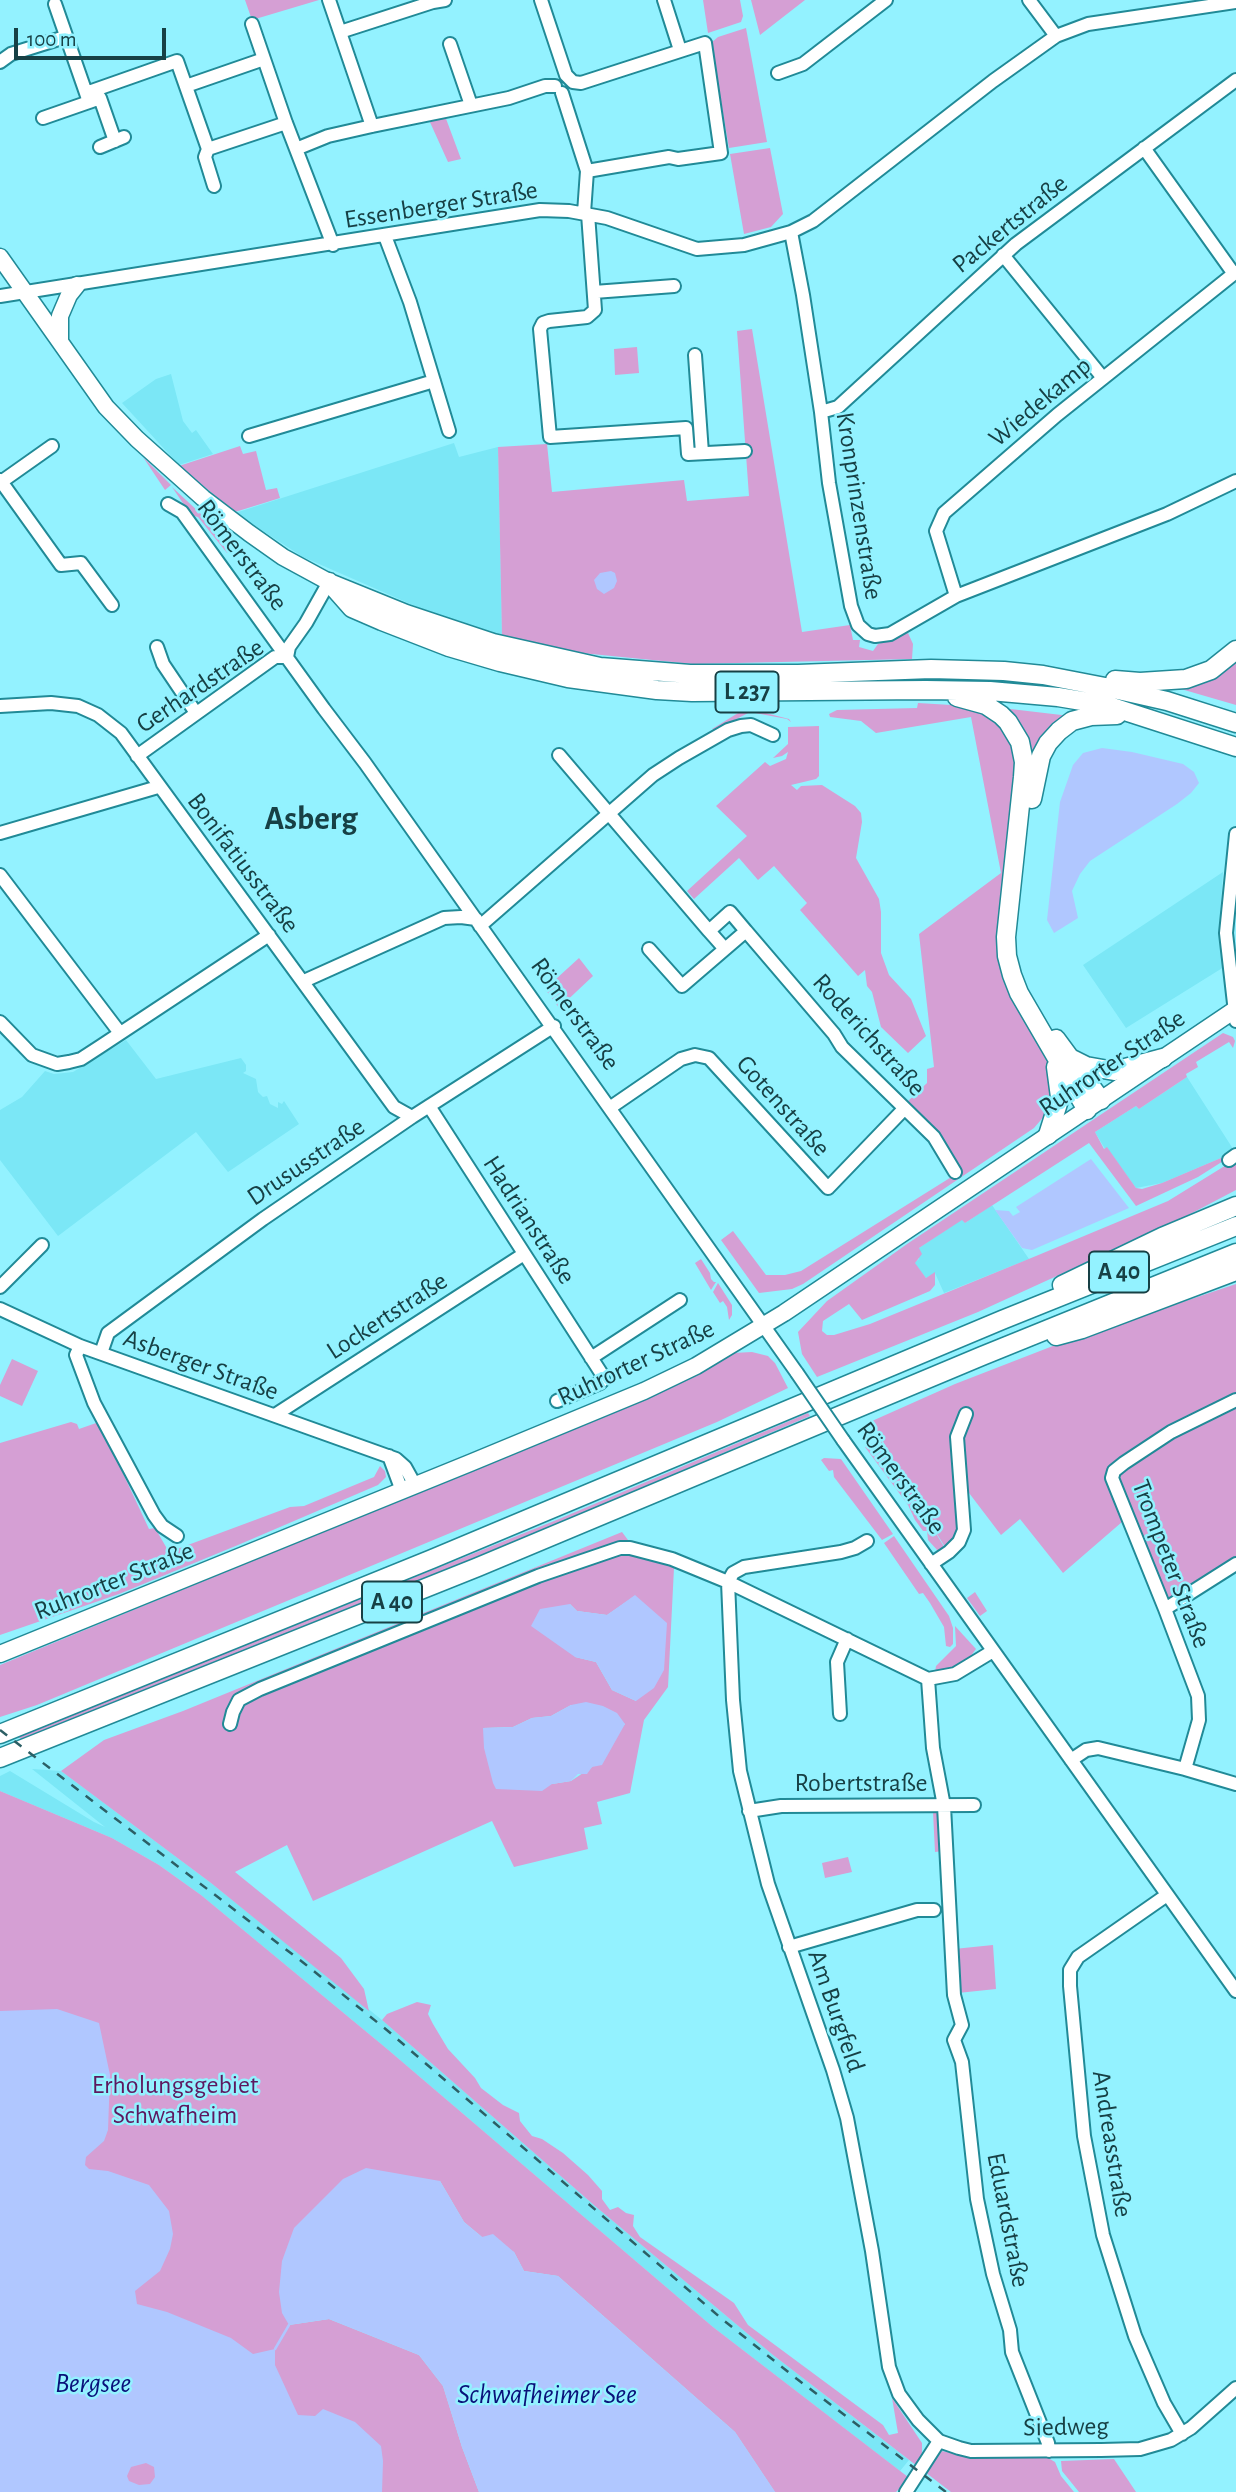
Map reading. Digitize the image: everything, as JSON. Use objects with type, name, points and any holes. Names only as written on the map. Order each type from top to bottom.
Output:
[{"type":"highway","name":"L 237","points":[[328,583],[407,614],[493,643],[600,667],[677,673],[966,670],[1043,675],[1167,701],[1236,723]]},
{"type":"highway","name":"L 237","points":[[328,583],[352,608],[382,621],[449,647],[568,678],[646,689],[692,692],[926,690],[990,691],[1058,697],[1106,705],[1236,747]]},
{"type":"highway","points":[[1074,680],[1093,676],[1140,682],[1186,679],[1211,670],[1236,650]]},
{"type":"highway","points":[[926,690],[986,705],[1008,722],[1020,742],[1024,762],[1006,937],[1007,956],[1019,993],[1094,1105]]},
{"type":"highway","points":[[1048,1135],[1060,1097],[1061,1055],[1027,995],[1018,970],[1015,951],[1015,918],[1035,777],[1048,743],[1072,721],[1091,716],[1138,715]]},
{"type":"highway","points":[[1061,1055],[1086,1066],[1114,1071],[1163,1058]]},
{"type":"highway","points":[[1185,1227],[1236,1199]]},
{"type":"highway","points":[[1002,1320],[1080,1275],[1236,1206]]},
{"type":"highway","name":"A 40","points":[[0,1734],[432,1559],[1002,1320],[1236,1226]]},
{"type":"highway","name":"A 40","points":[[0,1758],[478,1567],[1236,1253]]},
{"type":"highway","points":[[982,1356],[1082,1329],[1236,1271]]},
{"type":"main road","name":"Römerstraße","points":[[0,257],[106,407],[160,462],[249,533],[328,583]]},
{"type":"main road","points":[[60,341],[60,316],[66,300],[77,285]]},
{"type":"main road","name":"Ruhrorter Straße","points":[[0,1654],[644,1391],[696,1366],[764,1326],[1163,1058],[1236,1013]]},
{"type":"street","points":[[329,0],[372,126]]},
{"type":"street","points":[[340,32],[445,0]]},
{"type":"street","points":[[541,0],[569,78]]},
{"type":"street","points":[[664,0],[680,50]]},
{"type":"street","points":[[778,73],[803,64],[886,0]]},
{"type":"street","points":[[1029,0],[1056,36]]},
{"type":"street","name":"Essenberger Straße","points":[[0,296],[552,209],[586,213],[698,249],[744,245],[791,232],[813,221],[1056,36],[1088,24],[1236,2]]},
{"type":"street","points":[[55,4],[88,97]]},
{"type":"street","points":[[252,24],[286,123],[333,245]]},
{"type":"street","points":[[0,62],[10,54],[65,37]]},
{"type":"street","points":[[587,171],[721,152],[705,43],[581,83],[569,78],[556,82],[587,171],[586,213],[595,310],[592,315],[543,323],[540,329],[550,437],[700,428]]},
{"type":"street","points":[[450,44],[471,106]]},
{"type":"street","points":[[186,86],[264,59]]},
{"type":"street","points":[[43,118],[177,61],[208,149],[205,156],[214,186]]},
{"type":"street","name":"Packertstraße","points":[[821,412],[838,407],[1003,255],[1236,80]]},
{"type":"street","points":[[296,149],[328,136],[372,126],[558,90]]},
{"type":"street","points":[[88,97],[100,98],[120,139],[100,147]]},
{"type":"street","points":[[208,149],[286,123]]},
{"type":"street","points":[[1144,148],[1235,273]]},
{"type":"street","name":"Kronprinzenstraße","points":[[791,232],[851,606],[858,625],[867,634],[882,636],[895,632],[956,596],[1167,514],[1236,481]]},
{"type":"street","points":[[385,236],[410,302],[449,430]]},
{"type":"street","points":[[1003,255],[1103,378]]},
{"type":"street","name":"Wiedekamp","points":[[956,596],[936,531],[938,523],[954,504],[1103,378],[1235,273]]},
{"type":"street","points":[[594,292],[674,286]]},
{"type":"street","points":[[695,355],[702,453]]},
{"type":"street","points":[[249,436],[434,381]]},
{"type":"street","points":[[686,428],[688,454],[745,451]]},
{"type":"street","points":[[52,446],[1,481],[61,565],[81,563],[112,605]]},
{"type":"street","name":"Römerstraße","points":[[168,504],[182,512],[554,1026],[843,1440],[1236,1991]]},
{"type":"street","name":"Gerhardstraße","points":[[137,756],[275,657],[287,657],[289,647],[328,583]]},
{"type":"street","points":[[157,647],[163,664],[196,713]]},
{"type":"street","name":"Bonifatiusstraße","points":[[0,706],[78,706],[108,721],[121,733],[394,1107],[412,1117]]},
{"type":"street","points":[[304,981],[444,918],[461,917],[478,923],[611,814],[653,775],[728,730],[751,725],[773,735]]},
{"type":"street","points":[[559,755],[725,949]]},
{"type":"street","points":[[0,833],[158,787]]},
{"type":"street","points":[[1236,834],[1226,933],[1236,1013]]},
{"type":"street","points":[[0,875],[120,1034]]},
{"type":"street","points":[[444,918],[454,906],[458,893]]},
{"type":"street","name":"Roderichstraße","points":[[709,931],[730,912],[834,1034],[842,1047],[934,1137],[955,1172]]},
{"type":"street","points":[[649,948],[682,986],[746,931]]},
{"type":"street","points":[[0,1022],[32,1055],[57,1064],[81,1059],[269,935]]},
{"type":"street","name":"Drususstraße","points":[[101,1353],[108,1333],[264,1219],[412,1117],[554,1026]]},
{"type":"street","name":"Gotenstraße","points":[[611,1107],[681,1059],[695,1055],[709,1058],[828,1188],[904,1110]]},
{"type":"street","name":"Hadrianstraße","points":[[429,1106],[603,1380],[556,1401]]},
{"type":"street","points":[[0,1287],[42,1245]]},
{"type":"street","name":"Lockertstraße","points":[[275,1415],[524,1254]]},
{"type":"street","points":[[591,1358],[681,1300]]},
{"type":"street","name":"Asberger Straße","points":[[0,1309],[80,1346],[389,1456],[409,1488]]},
{"type":"street","points":[[80,1346],[76,1355],[94,1403],[153,1515],[162,1526],[177,1536]]},
{"type":"street","name":"Trompeter Straße","points":[[1185,1769],[1199,1720],[1198,1696],[1112,1478],[1114,1471],[1171,1432],[1236,1400]]},
{"type":"street","name":"Römerstraße","points":[[931,1563],[959,1542],[964,1530],[957,1437],[966,1414]]},
{"type":"street","points":[[728,1582],[733,1573],[744,1567],[841,1552],[867,1542]]},
{"type":"street","points":[[230,1724],[239,1700],[260,1689],[538,1576],[607,1551],[630,1548],[672,1559],[728,1582],[928,1679],[956,1674],[993,1651]]},
{"type":"street","points":[[1165,1609],[1236,1564]]},
{"type":"street","name":"Am Burgfeld","points":[[728,1582],[735,1737],[749,1811],[768,1884],[848,2118],[892,2380],[918,2420],[939,2441]]},
{"type":"street","points":[[840,1714],[837,1662],[847,1639]]},
{"type":"street","name":"Eduardstraße","points":[[928,1679],[933,1748],[944,1806],[954,1995],[961,2025],[954,2040],[962,2062],[977,2199],[993,2274],[1010,2330],[1012,2352],[1049,2451]]},
{"type":"street","points":[[1071,1760],[1086,1750],[1098,1748],[1236,1784]]},
{"type":"street","name":"Robertstraße","points":[[749,1811],[794,1806],[974,1805]]},
{"type":"street","name":"Andreasstraße","points":[[1167,1895],[1078,1957],[1070,1970],[1070,1986],[1084,2136],[1103,2235],[1135,2336],[1164,2403],[1182,2434]]},
{"type":"street","points":[[789,1947],[916,1910],[934,1910]]},
{"type":"street","name":"Siedweg","points":[[939,2441],[971,2451],[1140,2449],[1182,2434],[1236,2388]]},
{"type":"street","points":[[906,2492],[939,2441]]},
{"type":"shaded area","points":[[171,374],[183,421],[192,433],[196,430],[213,454],[179,465],[122,403],[156,379]]},
{"type":"shaded area","points":[[454,443],[459,457],[498,447],[502,638],[422,609],[303,557],[235,513]]},
{"type":"shaded area","points":[[1223,872],[1219,933],[1224,967],[1126,1028],[1083,965]]},
{"type":"shaded area","points":[[126,1040],[156,1079],[241,1058],[246,1065],[246,1071],[243,1073],[256,1079],[258,1092],[263,1097],[267,1096],[270,1104],[278,1108],[278,1102],[282,1104],[284,1101],[299,1124],[228,1172],[196,1132],[58,1236],[0,1160],[0,1110],[22,1097],[45,1071],[54,1074],[73,1072]]},
{"type":"shaded area","points":[[1187,1077],[1235,1152],[1162,1183],[1136,1188],[1095,1132],[1136,1106],[1139,1109]]},
{"type":"shaded area","points":[[992,1205],[1029,1259],[944,1293],[935,1273],[926,1278],[914,1263],[919,1259],[919,1248],[962,1219],[965,1223]]},
{"type":"shaded area","points":[[32,1769],[61,1771],[211,1883],[382,2020],[595,2206],[773,2355],[909,2460],[900,2471],[713,2327],[386,2048],[201,1895],[159,1865],[112,1838],[0,1791],[0,1776],[10,1771],[105,1827]]},
{"type":"green space","points":[[245,0],[319,0],[252,20]]},
{"type":"green space","points":[[703,0],[740,0],[743,16],[741,22],[708,33]]},
{"type":"green space","points":[[751,0],[805,0],[760,35]]},
{"type":"green space","points":[[746,28],[767,142],[729,148],[711,43],[718,37]]},
{"type":"green space","points":[[445,116],[461,159],[448,162],[429,120]]},
{"type":"green space","points":[[770,148],[783,214],[771,227],[744,234],[730,154]]},
{"type":"green space","points":[[752,329],[802,632],[850,625],[853,640],[860,640],[859,647],[873,651],[878,644],[908,633],[913,644],[912,659],[693,664],[561,651],[502,638],[498,447],[547,444],[552,492],[684,480],[687,501],[749,496],[737,331]]},
{"type":"green space","points":[[637,347],[639,373],[615,375],[614,349]]},
{"type":"green space","points":[[240,446],[243,454],[256,451],[266,490],[277,488],[280,498],[235,512],[179,466]]},
{"type":"green space","points":[[143,457],[171,485],[165,490]]},
{"type":"green space","points":[[172,487],[200,513],[227,553],[198,517],[191,515]]},
{"type":"green space","points":[[1236,654],[1236,705],[1174,687]]},
{"type":"green space","points":[[918,703],[977,710],[993,718],[1012,745],[1017,776],[1007,857],[1019,1010],[1049,1065],[1052,1097],[1046,1114],[1034,1128],[803,1284],[792,1289],[759,1293],[721,1240],[733,1231],[766,1275],[785,1275],[801,1271],[961,1171],[906,1103],[927,1083],[927,1069],[934,1067],[919,934],[1001,873],[971,717],[876,733],[861,721],[830,717],[829,714],[837,710],[917,708]]},
{"type":"green space","points":[[1002,708],[1070,716],[1031,757]]},
{"type":"green space","points":[[743,710],[758,711],[789,719],[791,722],[750,712],[712,729]]},
{"type":"green space","points":[[819,726],[819,776],[791,785],[797,790],[801,786],[822,785],[855,806],[861,813],[856,858],[879,899],[881,953],[889,975],[911,999],[926,1036],[908,1053],[881,1027],[872,992],[867,986],[865,970],[858,976],[800,910],[807,903],[774,866],[758,880],[739,858],[694,899],[687,891],[747,836],[716,806],[765,762],[770,766],[786,759],[788,752],[773,758],[788,744],[788,727]]},
{"type":"green space","points":[[579,958],[593,976],[559,1008],[545,989]]},
{"type":"green space","points":[[1223,1033],[1233,1037],[1233,1048],[1229,1042],[1196,1062],[1198,1067],[1186,1074],[1187,1077],[1139,1109],[1136,1106],[1095,1132],[1104,1149],[1107,1147],[1136,1188],[1142,1189],[1162,1183],[1235,1152],[1228,1158],[1198,1177],[1136,1206],[1089,1143],[965,1223],[962,1220],[919,1248],[922,1254],[915,1263],[926,1278],[935,1272],[935,1285],[930,1291],[862,1320],[849,1304],[823,1321],[822,1331],[827,1335],[834,1335],[870,1324],[1036,1256],[1168,1201],[1236,1159],[1236,1190],[1175,1222],[978,1312],[817,1377],[802,1354],[798,1332],[827,1301],[907,1244]]},
{"type":"green space","points":[[701,1259],[711,1279],[716,1282],[711,1290],[695,1263]]},
{"type":"green space","points":[[718,1283],[732,1305],[729,1320],[727,1307],[723,1301],[720,1303],[713,1292]]},
{"type":"green space","points":[[1236,1284],[1236,1394],[1182,1420],[1107,1476],[1108,1487],[1122,1522],[1063,1573],[1020,1519],[1001,1535],[966,1489],[958,1532],[945,1547],[899,1472],[946,1550],[939,1552],[928,1540],[927,1531],[923,1531],[908,1505],[865,1447],[880,1439],[897,1467],[872,1421],[955,1384],[1058,1344]]},
{"type":"green space","points":[[752,1352],[768,1356],[775,1363],[788,1388],[717,1422],[37,1705],[0,1717],[0,1665],[647,1398],[733,1353]]},
{"type":"green space","points":[[12,1359],[38,1371],[22,1406],[0,1396],[0,1385]]},
{"type":"green space","points":[[1236,1405],[1236,1558],[1170,1598],[1166,1596],[1118,1479],[1119,1474],[1172,1437]]},
{"type":"green space","points":[[808,1413],[810,1416],[512,1543],[23,1740],[18,1737],[559,1519]]},
{"type":"green space","points":[[71,1422],[77,1424],[79,1429],[99,1422],[149,1529],[155,1528],[169,1552],[290,1507],[304,1506],[374,1477],[380,1466],[386,1477],[378,1485],[119,1594],[0,1635],[0,1443]]},
{"type":"green space","points":[[841,1459],[893,1534],[882,1540],[834,1477],[833,1470],[829,1471],[821,1460]]},
{"type":"green space","points":[[622,1532],[628,1540],[654,1549],[642,1554],[702,1576],[701,1579],[674,1568],[668,1687],[644,1720],[630,1793],[597,1802],[602,1824],[584,1828],[588,1849],[514,1867],[492,1821],[313,1901],[287,1845],[235,1872],[341,1958],[364,1989],[369,2011],[211,1883],[61,1771],[104,1740],[183,1711]],"holes":[[[635,1596],[636,1701],[612,1690],[596,1662],[575,1657],[570,1604],[577,1611],[607,1615]],[[571,1705],[625,1724],[592,1767],[571,1781],[552,1784],[483,1728],[513,1727],[532,1718],[551,1716]]]},
{"type":"green space","points":[[894,1536],[949,1616],[953,1628],[953,1644],[950,1647],[946,1646],[944,1627],[930,1603],[923,1593],[919,1594],[884,1543]]},
{"type":"green space","points":[[975,1592],[987,1611],[980,1616],[967,1598]]},
{"type":"green space","points":[[955,1626],[976,1649],[970,1657],[951,1670],[935,1673],[936,1666],[956,1646]]},
{"type":"green space","name":"Erholungsgebiet Schwafheim","points":[[0,1791],[112,1838],[159,1865],[201,1895],[386,2048],[713,2327],[908,2477],[896,2492],[775,2492],[735,2432],[558,2276],[524,2271],[514,2252],[482,2237],[464,2222],[440,2181],[289,2325],[329,2319],[419,2355],[443,2386],[479,2492],[0,2492]]},
{"type":"green space","points":[[933,1812],[940,1812],[943,1851],[935,1852]]},
{"type":"green space","points":[[848,1857],[852,1872],[825,1878],[822,1863]]},
{"type":"green space","points":[[993,1945],[996,1989],[958,1993],[954,1949]]},
{"type":"green space","points":[[417,2002],[431,2005],[428,2014],[448,2049],[481,2088],[503,2105],[519,2113],[520,2121],[532,2136],[542,2139],[563,2153],[588,2175],[602,2191],[602,2199],[610,2210],[618,2207],[634,2215],[633,2226],[640,2237],[734,2303],[748,2325],[883,2425],[889,2435],[898,2433],[892,2398],[922,2443],[922,2453],[917,2466],[773,2355],[595,2206],[382,2020],[387,2014]]},
{"type":"green space","points":[[942,2451],[974,2458],[1048,2458],[1055,2462],[1061,2476],[1074,2492],[951,2492],[925,2472]]},
{"type":"green space","points":[[1114,2459],[1136,2492],[1079,2492],[1062,2471],[1061,2461]]},
{"type":"water","points":[[600,573],[615,573],[617,581],[614,588],[604,594],[597,589],[594,580]]},
{"type":"water","points":[[1102,748],[1183,764],[1194,772],[1199,783],[1177,804],[1090,861],[1072,891],[1078,918],[1054,933],[1047,920],[1060,802],[1073,765],[1083,753]]},
{"type":"water","points":[[1091,1159],[1129,1208],[1032,1250],[1022,1248],[995,1210],[1009,1211],[1013,1216],[1020,1212],[1016,1207]]},
{"type":"water","points":[[635,1595],[667,1623],[664,1670],[654,1688],[636,1701],[612,1690],[596,1662],[575,1657],[531,1626],[540,1609],[570,1604],[577,1611],[607,1615]]},
{"type":"water","points":[[586,1702],[617,1713],[625,1724],[602,1765],[592,1767],[587,1774],[578,1774],[571,1781],[552,1784],[542,1791],[496,1789],[484,1748],[483,1728],[513,1727],[532,1718],[551,1716],[571,1705]]},
{"type":"water","name":"Bergsee","points":[[57,2009],[99,2023],[110,2075],[108,2130],[104,2141],[86,2157],[85,2165],[89,2169],[108,2171],[149,2185],[169,2211],[173,2234],[170,2249],[160,2271],[135,2291],[137,2304],[167,2312],[231,2338],[253,2354],[275,2349],[275,2365],[298,2415],[315,2416],[323,2409],[355,2422],[381,2446],[382,2492],[0,2492],[0,2011]],"holes":[[[146,2463],[154,2467],[155,2477],[150,2484],[139,2485],[129,2481],[127,2476],[131,2467]]]},
{"type":"water","name":"Schwafheimer See","points":[[366,2168],[440,2181],[464,2222],[482,2237],[493,2234],[514,2252],[524,2271],[558,2276],[735,2432],[775,2492],[479,2492],[443,2386],[419,2355],[329,2319],[289,2325],[282,2313],[279,2292],[282,2261],[294,2228],[343,2179]]},
{"type":"waterway","points":[[275,2349],[289,2325]]},
{"type":"railway","points":[[0,1730],[305,1964],[388,2031],[722,2319],[946,2492]]},
{"type":"district","name":"Asberg","points":[[311,819]]}]
